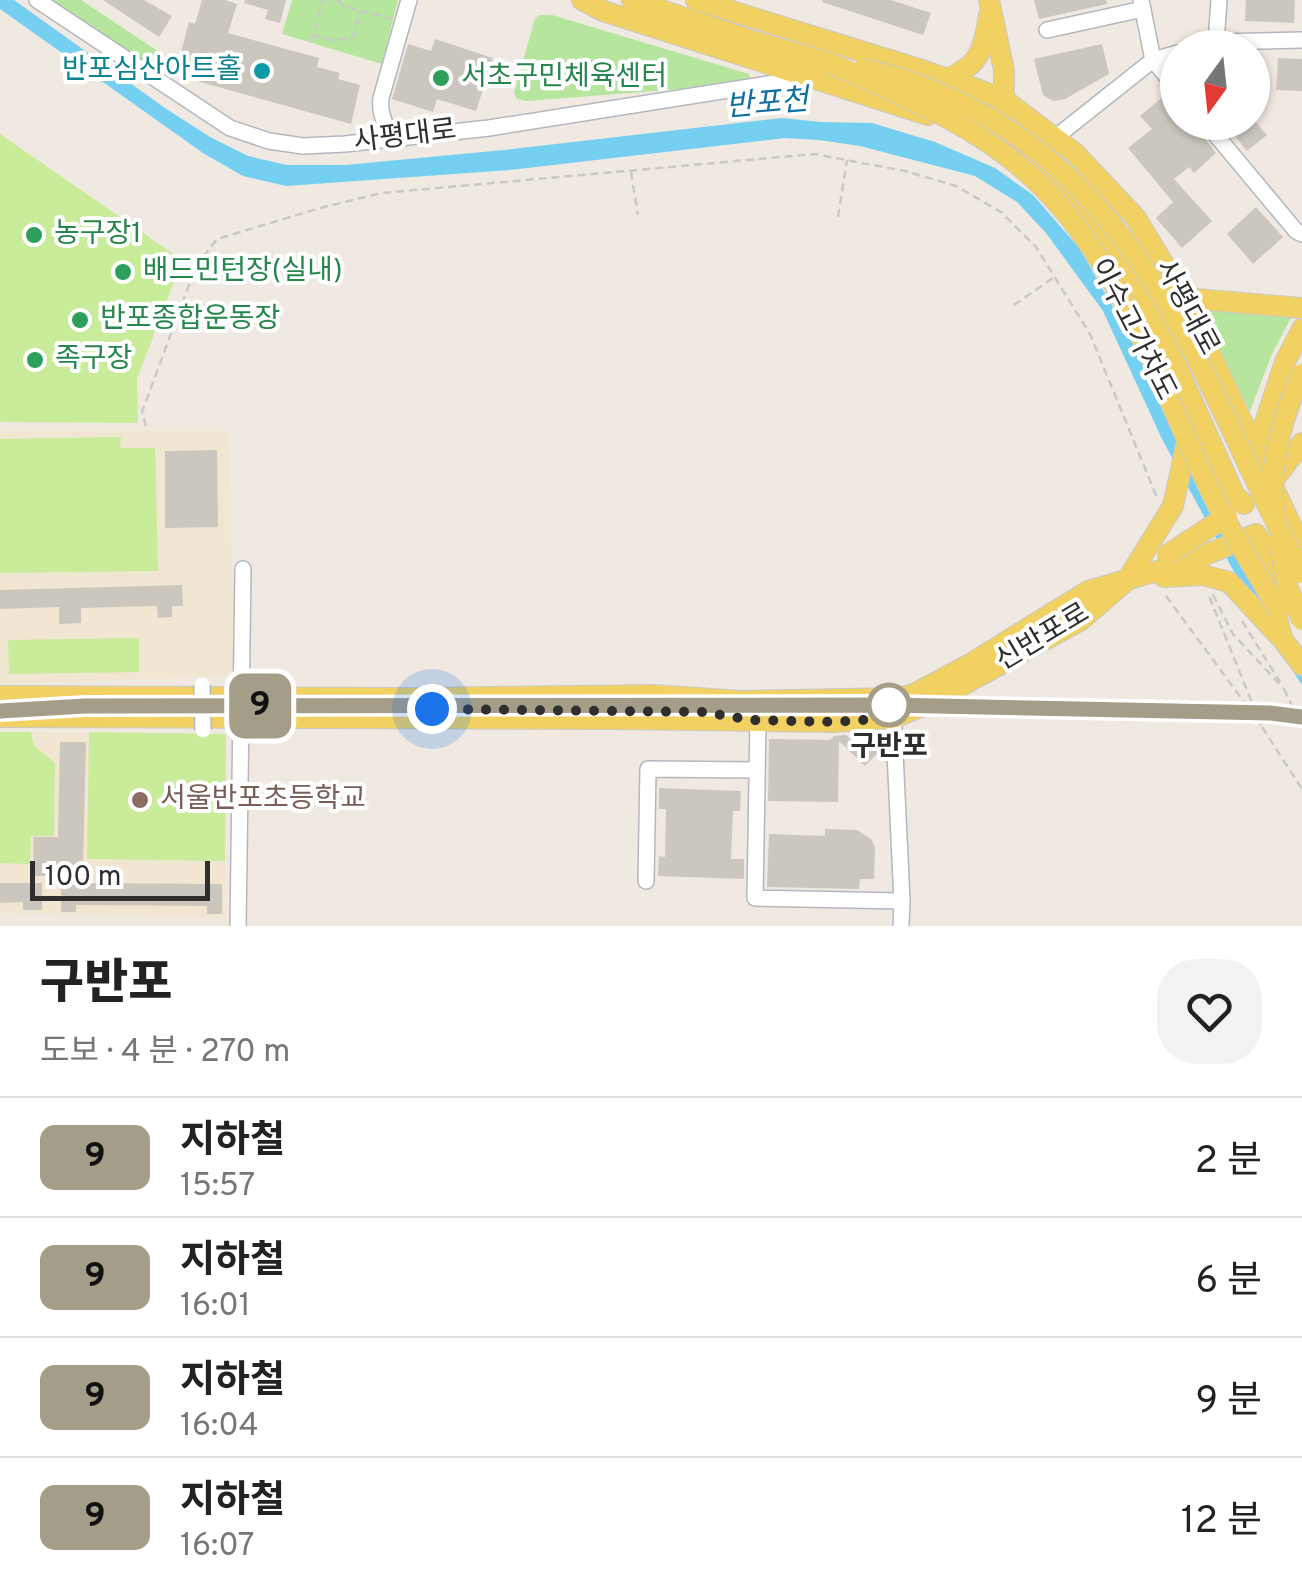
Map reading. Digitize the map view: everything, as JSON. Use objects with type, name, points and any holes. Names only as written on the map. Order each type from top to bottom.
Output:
[{"type":"main road","name":"사평대로","points":[[582,0],[603,12],[940,120],[1036,164],[1086,212],[1122,258],[1148,304],[1249,537]]},
{"type":"main road","name":"이수고가차도","points":[[632,0],[747,40],[830,63],[893,75],[970,107],[1050,160],[1100,208],[1142,262],[1170,308],[1302,573]]},
{"type":"main road","name":"사평대로","points":[[696,0],[947,78],[1005,105],[1076,152],[1136,218],[1184,298],[1302,548]]},
{"type":"main road","points":[[947,78],[975,62],[990,4]]},
{"type":"main road","points":[[990,4],[1004,70],[1005,105],[996,144]]},
{"type":"main road","name":"이수고가차도","points":[[830,63],[958,124],[1025,171],[1073,222],[1123,298],[1215,501],[1279,610],[1292,641]]},
{"type":"main road","points":[[913,105],[925,104],[936,93],[937,84],[919,69]]},
{"type":"main road","points":[[886,101],[976,112],[1005,105]]},
{"type":"main road","points":[[1184,298],[1302,308]]},
{"type":"main road","points":[[1302,328],[1292,378],[1302,386]]},
{"type":"main road","points":[[1235,505],[1293,368]]},
{"type":"main road","points":[[1293,368],[1278,446],[1273,505],[1285,573],[1302,620]]},
{"type":"main road","points":[[1127,580],[1166,503],[1186,446],[1192,404]]},
{"type":"main road","name":"신반포로","points":[[0,696],[442,718],[893,708],[1088,591],[1127,580],[1167,555],[1271,484],[1302,442]]},
{"type":"main road","points":[[1249,537],[1302,665]]},
{"type":"main road","points":[[1127,580],[1188,562],[1249,537]]},
{"type":"main road","points":[[1249,537],[1302,605]]},
{"type":"main road","points":[[1127,580],[1203,575],[1229,582],[1292,641]]},
{"type":"main road","name":"신반포로","points":[[0,711],[654,695],[750,714]]},
{"type":"street","name":"사평대로","points":[[37,0],[230,128],[269,141],[303,146],[488,128],[809,78]]},
{"type":"street","points":[[389,138],[379,111],[410,0]]},
{"type":"street","points":[[1217,30],[1219,0]]},
{"type":"street","points":[[1047,30],[1142,5],[1153,60],[1160,68]]},
{"type":"street","points":[[1270,41],[1302,40]]},
{"type":"street","points":[[1056,137],[1160,58]]},
{"type":"street","points":[[1220,140],[1302,234]]},
{"type":"street","points":[[238,926],[243,569]]},
{"type":"street","points":[[202,685],[202,730]]},
{"type":"street","points":[[428,698],[462,706]]},
{"type":"street","points":[[241,707],[695,708],[750,714]]},
{"type":"street","points":[[241,707],[750,714]]},
{"type":"street","points":[[893,708],[901,926]]},
{"type":"street","points":[[394,709],[442,718]]},
{"type":"street","points":[[750,714],[756,770],[755,898],[902,900]]},
{"type":"street","points":[[646,881],[648,769],[756,770]]},
{"type":"path","points":[[311,42],[322,0]]},
{"type":"path","points":[[338,0],[343,6],[403,22]]},
{"type":"path","points":[[313,35],[336,41],[353,37],[360,11]]},
{"type":"path","points":[[146,426],[142,412],[196,266],[217,239],[382,193],[814,154],[905,171],[956,186],[1001,212],[1036,247],[1090,334],[1166,503]]},
{"type":"path","points":[[838,217],[847,160]]},
{"type":"path","points":[[631,172],[638,214]]},
{"type":"path","points":[[1014,306],[1054,277]]},
{"type":"path","points":[[1261,725],[1209,596],[1213,595],[1233,634],[1284,689]]},
{"type":"path","points":[[1166,596],[1261,725],[1302,789]]},
{"type":"path","points":[[1235,610],[1284,689],[1302,728]]},
{"type":"shaded area","points":[[0,431],[229,431],[235,676],[0,684]]},
{"type":"shaded area","name":"서울반포초등학교","points":[[0,732],[226,734],[225,918],[0,913]]},
{"type":"green space","points":[[45,0],[81,0],[156,50],[159,69],[157,71]]},
{"type":"green space","points":[[292,0],[398,0],[382,64],[282,34]]},
{"type":"green space","points":[[539,15],[552,15],[749,74],[750,78],[743,84],[517,99],[514,93]]},
{"type":"green space","name":"반포종합운동장","points":[[0,134],[182,260],[137,379],[138,423],[0,422]]},
{"type":"green space","points":[[1196,305],[1293,314],[1271,356],[1250,411]]},
{"type":"green space","points":[[121,437],[120,448],[155,448],[158,571],[0,573],[0,439]]},
{"type":"green space","points":[[139,638],[139,672],[9,674],[8,640]]},
{"type":"green space","points":[[0,732],[31,732],[34,746],[55,763],[54,836],[31,836],[30,864],[0,863]]},
{"type":"green space","points":[[89,732],[226,734],[225,861],[87,859]]},
{"type":"water","name":"반포천","points":[[0,0],[14,0],[210,137],[248,156],[287,165],[345,165],[504,150],[782,118],[872,123],[935,142],[995,168],[1033,195],[1080,249],[1302,656],[1302,685],[1264,627],[1162,439],[1103,311],[1046,233],[1017,202],[975,176],[860,146],[785,138],[510,170],[286,186],[243,176],[203,153],[0,9]]},
{"type":"building","points":[[103,0],[144,0],[172,16],[159,37]]},
{"type":"building","points":[[202,0],[237,4],[228,33],[319,58],[317,67],[340,73],[338,79],[360,85],[351,124],[175,75],[189,22],[195,24]]},
{"type":"building","points":[[286,0],[280,23],[265,19],[268,10],[244,3]]},
{"type":"building","points":[[823,0],[891,0],[931,13],[923,35]]},
{"type":"building","points":[[1034,0],[1106,0],[1107,4],[1039,19]]},
{"type":"building","points":[[1246,0],[1295,0],[1294,23],[1245,21]]},
{"type":"building","name":"서초구민체육센터","points":[[435,39],[493,58],[476,111],[437,99],[433,112],[392,99],[408,44],[431,51]]},
{"type":"building","points":[[1102,44],[1109,74],[1065,99],[1053,101],[1043,95],[1034,59]]},
{"type":"building","points":[[1278,58],[1302,59],[1302,91],[1276,90]]},
{"type":"building","points":[[1160,99],[1160,140],[1206,140],[1216,153],[1194,173],[1189,167],[1174,179],[1212,221],[1182,248],[1156,218],[1173,202],[1128,148],[1152,129],[1140,116]]},
{"type":"building","points":[[1238,140],[1261,140],[1247,151]]},
{"type":"building","points":[[1256,207],[1283,237],[1253,264],[1227,234]]},
{"type":"building","points":[[217,450],[218,527],[165,528],[165,451]]},
{"type":"building","points":[[182,585],[183,606],[172,606],[172,617],[158,618],[157,606],[81,608],[81,623],[59,624],[59,607],[0,609],[0,590]]},
{"type":"building","points":[[846,735],[860,748],[870,739],[881,750],[865,766],[839,741],[838,802],[768,801],[769,739],[830,740]]},
{"type":"building","points":[[60,742],[86,742],[83,865],[51,865],[51,876],[34,876],[33,837],[58,837]]},
{"type":"building","points":[[659,788],[741,791],[740,811],[733,811],[731,859],[744,859],[744,879],[658,876],[659,856],[665,857],[666,809],[659,809]]},
{"type":"building","points":[[825,829],[857,830],[871,839],[875,847],[874,879],[860,879],[859,889],[767,887],[769,834],[825,836]]},
{"type":"building","points":[[0,883],[42,883],[42,910],[23,910],[23,902],[0,903]]},
{"type":"building","points":[[61,883],[222,884],[222,914],[207,914],[207,906],[76,905],[76,912],[61,912]]},
{"type":"metro line","name":"9","points":[[0,711],[85,706],[890,705],[1270,713],[1302,717]]},
{"type":"place","name":"반포심산아트홀","points":[[262,71]]},
{"type":"place","name":"서초구민체육센터","points":[[441,78]]},
{"type":"place","name":"농구장1","points":[[34,235]]},
{"type":"place","name":"배드민턴장(실내)","points":[[123,272]]},
{"type":"place","name":"반포종합운동장","points":[[80,320]]},
{"type":"place","name":"족구장","points":[[35,360]]},
{"type":"place","name":"구반포","points":[[889,705]]},
{"type":"place","name":"서울반포초등학교","points":[[140,800]]},
{"type":"route","points":[[432,709],[703,712],[751,720],[834,722],[894,718],[892,698],[889,705]]}]
